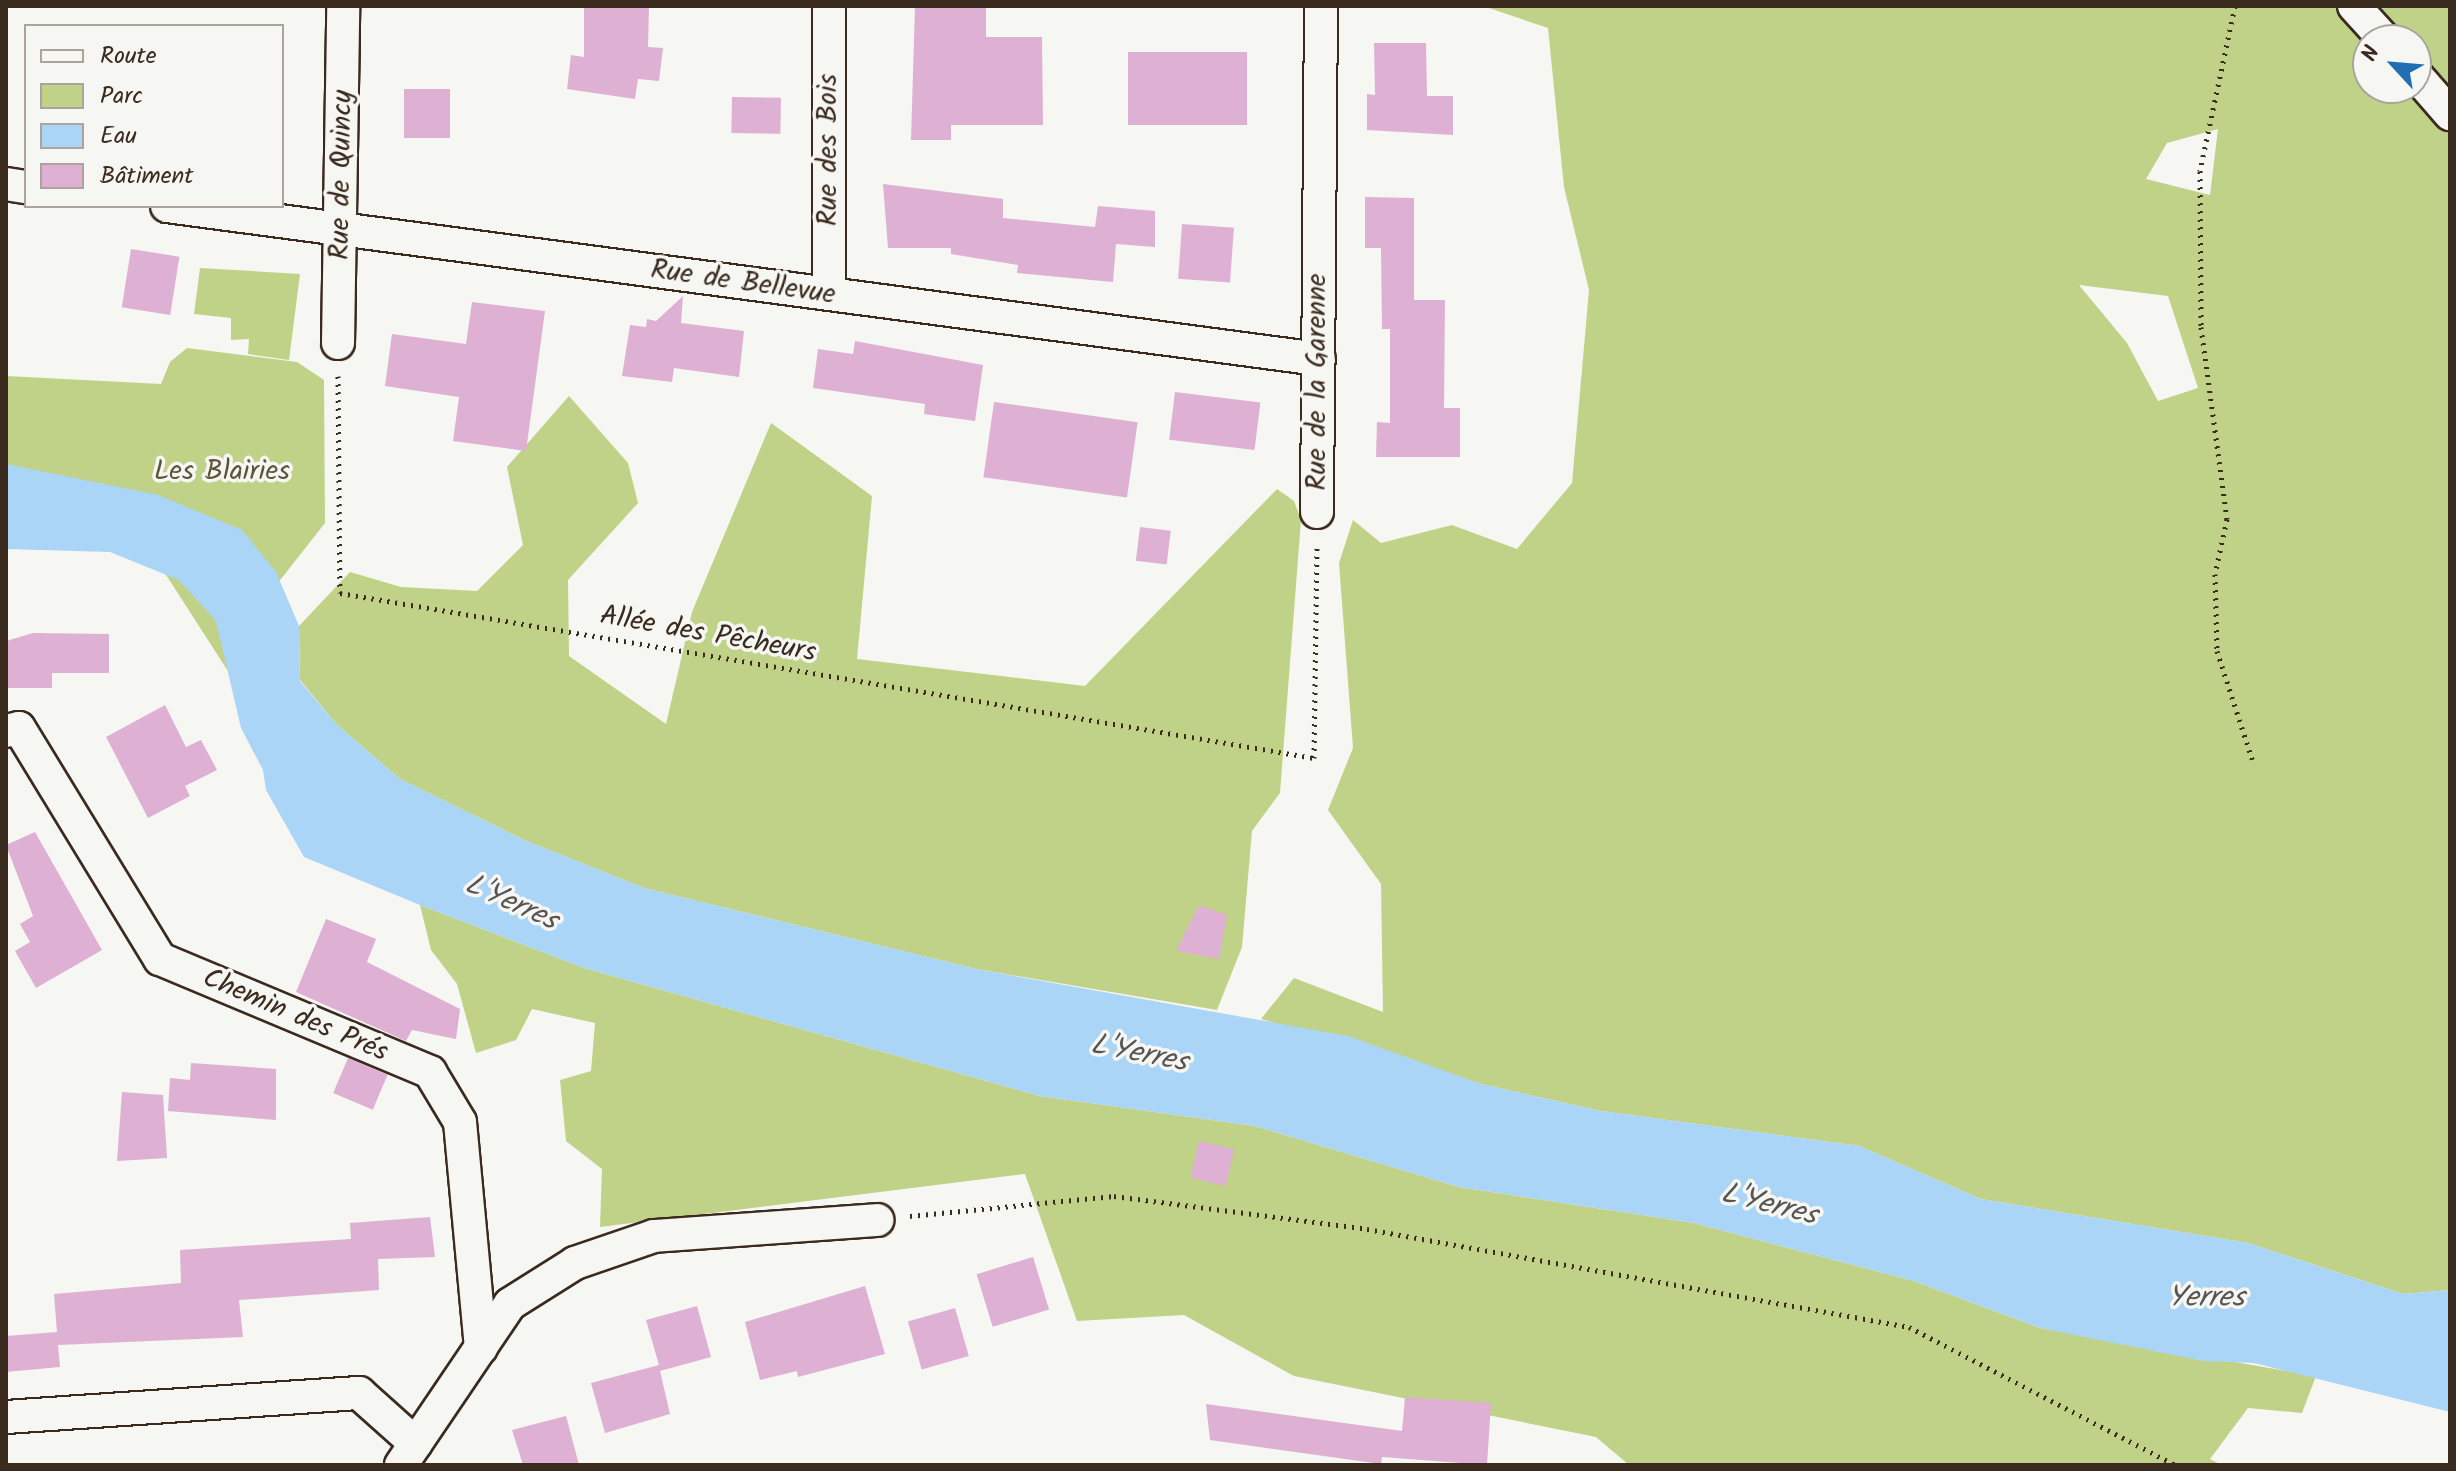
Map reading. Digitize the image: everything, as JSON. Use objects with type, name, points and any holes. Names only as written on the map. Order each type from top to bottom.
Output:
[{"type":"street","name":"Rue de Quincy","points":[[338,343],[343,230],[343,6]]},
{"type":"street","name":"Rue des Bois","points":[[829,6],[829,294]]},
{"type":"street","name":"Rue de la Garenne","points":[[1317,512],[1321,6]]},
{"type":"street","points":[[2354,6],[2370,24]]},
{"type":"street","points":[[2432,93],[2450,114]]},
{"type":"street","name":"Rue de Bellevue","points":[[182,208],[1319,359]]},
{"type":"street","name":"Chemin des Prés","points":[[6,731],[19,728],[160,959],[430,1072],[460,1122],[481,1348]]},
{"type":"street","points":[[6,1417],[359,1393],[409,1454],[510,1304],[575,1263],[654,1236],[877,1220]]},
{"type":"path","points":[[2235,6],[2200,171],[2201,327],[2227,519],[2215,574],[2217,651],[2252,759]]},
{"type":"path","name":"Allée des Pêcheurs","points":[[338,343],[340,593],[1314,758]]},
{"type":"path","name":"Rue de la Garenne","points":[[1314,758],[1317,512]]},
{"type":"path","points":[[877,1220],[1114,1196],[1367,1229],[1909,1327],[2175,1465]]},
{"type":"green space","points":[[1483,6],[2450,6],[2450,1290],[2403,1294],[2248,1243],[1981,1199],[1859,1146],[1601,1111],[1481,1084],[1261,1019],[1294,978],[1383,1012],[1381,884],[1328,810],[1353,748],[1339,563],[1353,520],[1381,543],[1452,525],[1517,549],[1572,483],[1589,290],[1564,187],[1548,28]],"holes":[[[2218,129],[2210,195],[2146,179],[2167,143]],[[2079,285],[2168,296],[2198,388],[2158,401],[2127,343]]]},
{"type":"green space","points":[[200,268],[300,274],[289,360],[248,354],[249,339],[231,340],[231,318],[194,314]]},
{"type":"green space","name":"Les Blairies","points":[[187,348],[297,362],[324,380],[325,523],[244,626],[235,682],[132,522],[6,521],[6,376],[161,384],[170,362]]},
{"type":"green space","points":[[569,396],[628,463],[638,503],[568,580],[569,656],[666,724],[692,612],[771,423],[872,496],[857,659],[1085,686],[1277,489],[1294,501],[1301,520],[1280,793],[1252,831],[1242,947],[1217,1010],[976,969],[644,888],[524,840],[400,779],[337,725],[300,680],[299,626],[350,572],[401,587],[477,591],[523,545],[507,467]]},
{"type":"green space","points":[[420,905],[584,968],[1040,1096],[1255,1126],[1459,1187],[1694,1223],[1914,1281],[2040,1328],[2316,1376],[2302,1413],[2248,1408],[2210,1459],[2222,1465],[1629,1465],[1596,1437],[1294,1376],[1184,1315],[1077,1321],[1025,1174],[600,1227],[602,1169],[566,1141],[560,1080],[591,1071],[595,1023],[532,1009],[516,1040],[476,1053],[457,984],[431,950]]},
{"type":"water","points":[[6,464],[158,495],[242,530],[276,572],[299,626],[300,681],[337,725],[400,779],[524,840],[644,888],[976,969],[1348,1036],[1481,1084],[1601,1111],[1859,1146],[1981,1199],[2248,1243],[2403,1294],[2450,1290],[2450,1412],[2254,1363],[2203,1361],[2040,1328],[1914,1281],[1694,1223],[1459,1187],[1255,1126],[1040,1096],[584,968],[420,905],[304,857],[266,790],[263,770],[241,728],[216,621],[179,580],[110,552],[6,549]]},
{"type":"building","points":[[584,6],[649,6],[648,47],[663,48],[659,81],[638,79],[635,99],[567,89],[571,55],[584,57]]},
{"type":"building","points":[[915,6],[986,6],[986,37],[1042,37],[1043,125],[951,125],[951,140],[911,140]]},
{"type":"building","points":[[1374,43],[1426,43],[1427,96],[1453,96],[1453,135],[1367,130],[1367,94],[1375,95]]},
{"type":"building","points":[[1128,52],[1247,52],[1247,125],[1128,125]]},
{"type":"building","points":[[404,89],[450,89],[450,138],[404,138]]},
{"type":"building","points":[[732,97],[781,98],[780,134],[731,133]]},
{"type":"building","points":[[883,184],[1003,199],[1003,218],[1095,227],[1098,206],[1155,211],[1155,247],[1116,244],[1113,282],[1017,273],[1018,265],[951,254],[951,248],[888,248]]},
{"type":"building","points":[[1365,197],[1414,198],[1414,300],[1445,300],[1444,408],[1460,408],[1460,457],[1376,457],[1377,422],[1390,423],[1390,329],[1382,329],[1381,248],[1365,248]]},
{"type":"building","points":[[1182,224],[1234,228],[1230,282],[1178,279]]},
{"type":"building","points":[[131,249],[179,257],[170,315],[122,307]]},
{"type":"building","points":[[683,296],[681,323],[744,331],[739,377],[674,368],[672,382],[622,376],[630,325],[646,327],[647,319],[656,321]]},
{"type":"building","points":[[472,302],[545,311],[526,451],[453,441],[459,397],[385,386],[392,334],[466,344]]},
{"type":"building","points":[[855,341],[983,365],[975,421],[924,414],[925,404],[813,388],[818,349],[853,354]]},
{"type":"building","points":[[1175,392],[1260,402],[1255,450],[1169,440]]},
{"type":"building","points":[[994,402],[1138,422],[1127,497],[983,477]]},
{"type":"building","points":[[1140,527],[1171,531],[1167,565],[1136,561]]},
{"type":"building","points":[[33,633],[109,634],[109,673],[52,673],[52,688],[6,688],[6,641]]},
{"type":"building","points":[[165,705],[186,747],[201,740],[217,770],[185,786],[190,796],[148,818],[106,737]]},
{"type":"building","points":[[35,832],[102,950],[36,988],[15,951],[30,942],[20,924],[33,916],[6,845]]},
{"type":"building","points":[[1199,905],[1227,915],[1219,959],[1176,951]]},
{"type":"building","points":[[326,919],[376,939],[367,962],[460,1009],[456,1039],[412,1030],[406,1041],[296,992]]},
{"type":"building","points":[[348,1058],[388,1075],[373,1110],[333,1093]]},
{"type":"building","points":[[191,1063],[276,1069],[276,1120],[168,1111],[170,1078],[190,1080]]},
{"type":"building","points":[[122,1092],[163,1095],[167,1158],[117,1161]]},
{"type":"building","points":[[1199,1141],[1234,1149],[1226,1186],[1190,1178]]},
{"type":"building","points":[[430,1217],[435,1257],[378,1259],[379,1290],[239,1300],[243,1337],[58,1345],[60,1367],[6,1372],[6,1336],[57,1332],[54,1294],[181,1283],[180,1250],[351,1239],[350,1223]]},
{"type":"building","points":[[1033,1257],[1049,1310],[993,1327],[977,1274]]},
{"type":"building","points":[[865,1286],[885,1354],[798,1377],[797,1371],[760,1380],[745,1322]]},
{"type":"building","points":[[697,1306],[711,1357],[660,1371],[670,1414],[605,1433],[591,1383],[659,1365],[646,1320]]},
{"type":"building","points":[[955,1308],[969,1356],[922,1370],[908,1322]]},
{"type":"building","points":[[1405,1397],[1491,1403],[1487,1465],[1382,1457],[1381,1464],[1210,1440],[1206,1404],[1402,1431]]},
{"type":"building","points":[[566,1416],[579,1465],[523,1465],[512,1430]]},
{"type":"water label","name":"L'Yerres","points":[[511,903]]},
{"type":"water label","name":"L'Yerres","points":[[1139,1054]]},
{"type":"water label","name":"L'Yerres","points":[[1769,1205]]},
{"type":"water label","name":"Yerres","points":[[2206,1298]]}]
